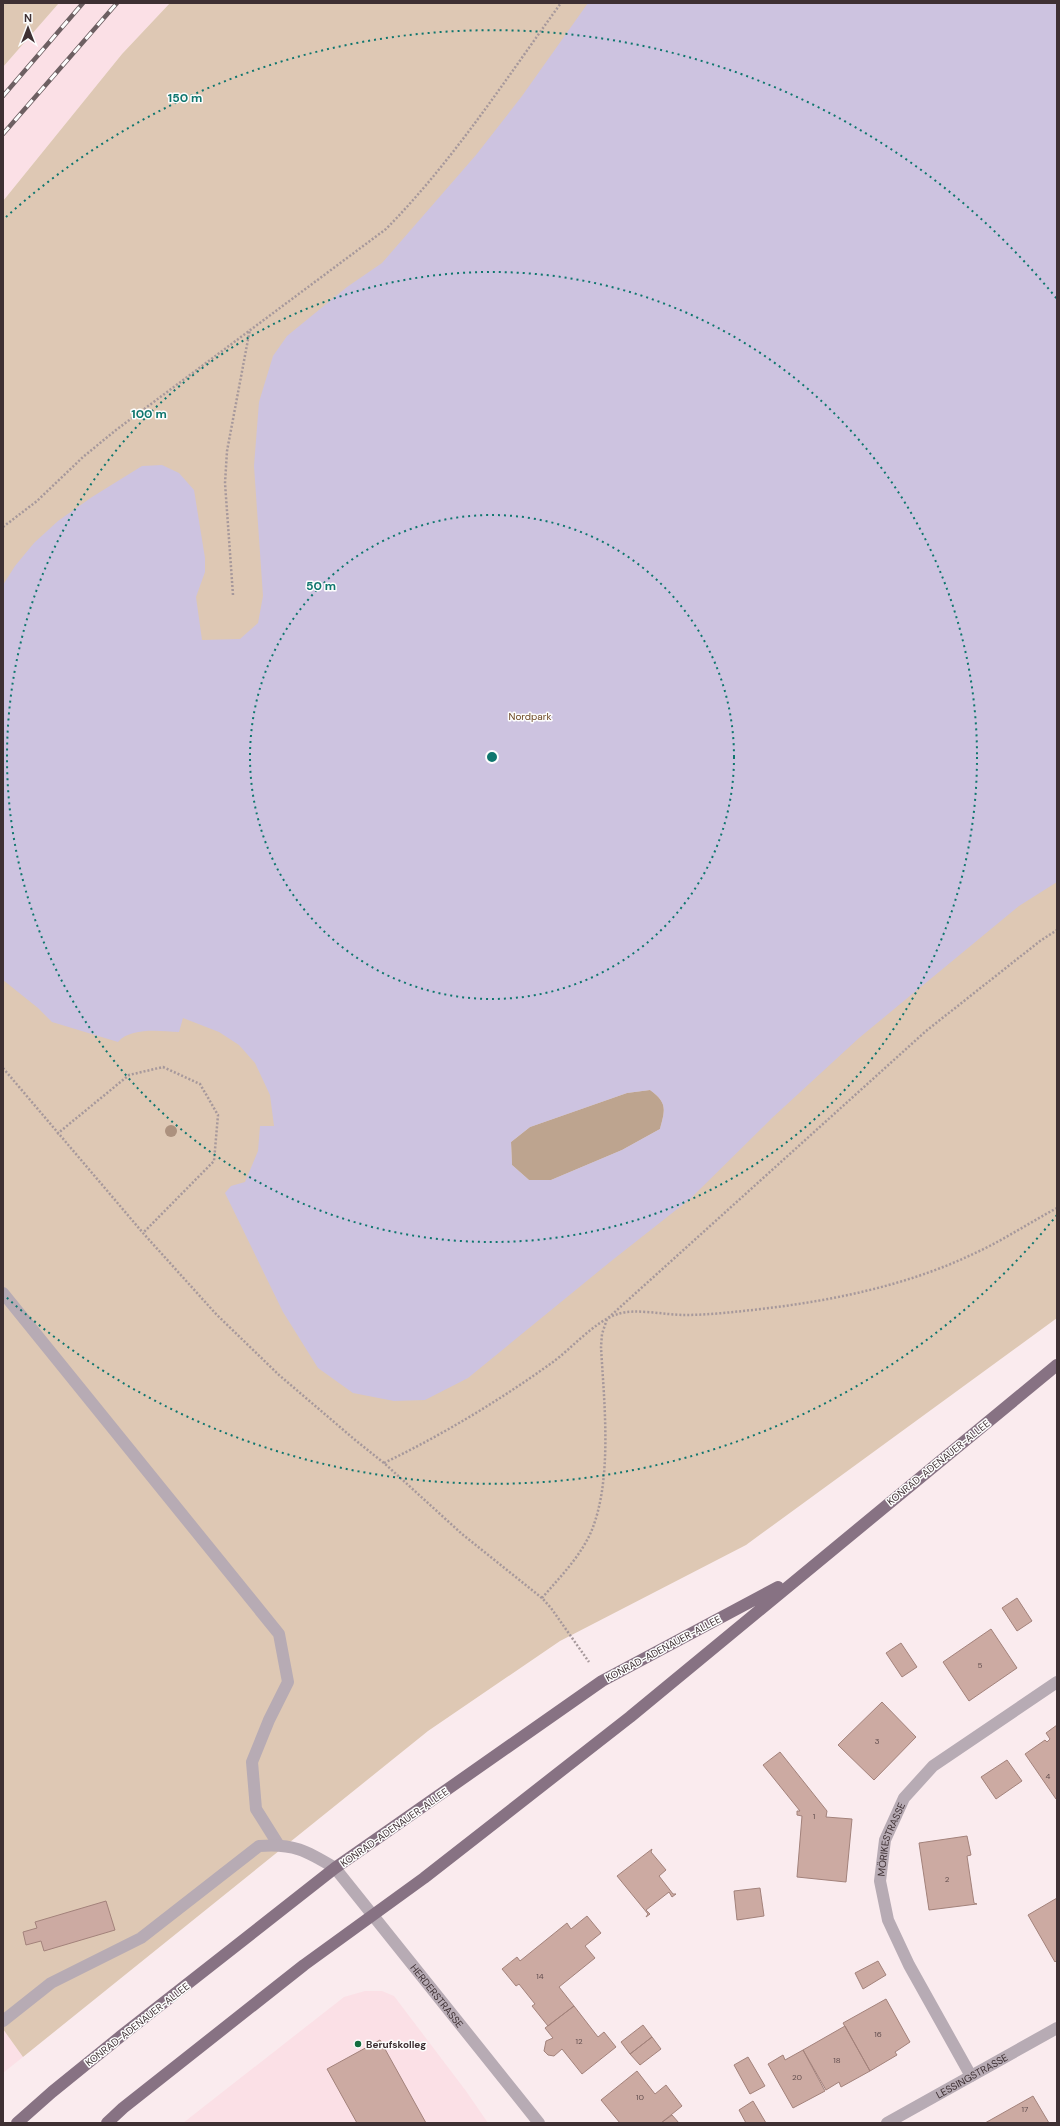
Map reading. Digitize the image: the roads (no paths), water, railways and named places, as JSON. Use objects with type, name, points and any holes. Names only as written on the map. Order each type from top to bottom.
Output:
[{"type":"main road","name":"KONRAD-ADENAUER-ALLEE","points":[[107,2123],[123,2108],[304,1965],[424,1878],[630,1717],[800,1575],[1057,1365]]},
{"type":"main road","name":"KONRAD-ADENAUER-ALLEE","points":[[16,2123],[121,2036],[335,1868],[602,1681],[800,1575]]},
{"type":"street","points":[[3,1293],[279,1634],[288,1682],[269,1720],[252,1762],[256,1810],[278,1844]]},
{"type":"street","name":"MÖRIKESTRASSE","points":[[971,2076],[909,1965],[888,1920],[880,1881],[886,1840],[904,1798],[933,1766],[1057,1682]]},
{"type":"street","points":[[3,2021],[51,1983],[141,1938],[259,1846],[278,1844],[305,1850],[335,1868]]},
{"type":"street","name":"HERDERSTRASSE","points":[[335,1868],[539,2123]]},
{"type":"street","name":"LESSINGSTRASSE","points":[[887,2123],[1057,2028]]},
{"type":"railway","points":[[3,96],[83,3]]},
{"type":"railway","points":[[3,134],[117,3]]},
{"type":"place","name":"Berufskolleg","points":[[358,2044]]},
{"type":"park label","name":"Nordpark","points":[[530,716]]}]
